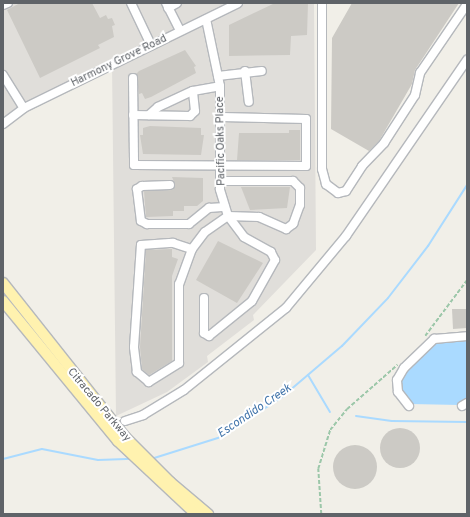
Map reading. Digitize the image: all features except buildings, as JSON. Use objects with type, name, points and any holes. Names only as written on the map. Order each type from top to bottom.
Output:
[{"type":"main road","name":"Citracado Parkway","points":[[3,282],[121,439]]},
{"type":"main road","name":"Citracado Parkway","points":[[3,301],[121,439],[195,510],[208,514]]},
{"type":"street","points":[[3,5],[8,3]]},
{"type":"street","points":[[131,3],[151,45]]},
{"type":"street","points":[[177,3],[167,5],[180,31]]},
{"type":"street","name":"Harmony Grove Road","points":[[3,124],[24,108],[238,3]]},
{"type":"street","points":[[322,3],[322,169],[326,184],[338,193],[346,191],[362,166],[384,143],[415,95],[420,73],[467,4]]},
{"type":"street","name":"Pacific Oaks Place","points":[[206,19],[220,86],[222,118],[220,181],[228,216]]},
{"type":"street","points":[[125,421],[143,415],[184,390],[286,308],[346,236],[467,60]]},
{"type":"street","points":[[218,76],[245,71],[262,71]]},
{"type":"street","points":[[245,71],[248,102]]},
{"type":"street","points":[[3,74],[24,108]]},
{"type":"street","points":[[133,78],[134,165],[303,167],[307,162],[307,122],[303,118],[222,118]]},
{"type":"street","points":[[149,116],[158,107],[193,91],[220,86]]},
{"type":"street","points":[[133,115],[149,116],[194,114],[193,91]]},
{"type":"street","points":[[192,249],[173,243],[144,243],[139,248],[134,347],[137,372],[149,382],[179,363],[179,284],[192,249],[205,232],[228,216],[259,217],[286,229],[293,224],[300,205],[300,188],[293,181],[220,181]]},
{"type":"street","points":[[170,185],[142,186],[137,189],[141,221],[147,224],[189,224],[209,208],[226,207]]},
{"type":"street","points":[[204,298],[207,336],[252,301],[275,260],[271,252],[244,237],[228,216]]},
{"type":"street","points":[[409,406],[397,389],[398,377],[404,368],[434,339],[467,336]]},
{"type":"path","points":[[425,337],[467,280]]},
{"type":"path","points":[[321,514],[318,469],[330,430],[347,409],[400,361]]},
{"type":"shaded area","points":[[3,3],[314,3],[316,250],[253,315],[254,320],[207,356],[208,362],[167,392],[116,416],[112,65],[3,118]]},
{"type":"water","points":[[467,339],[467,402],[460,405],[410,404],[400,393],[401,374],[433,341]]},
{"type":"waterway","name":"Escondido Creek","points":[[151,459],[218,438],[282,397],[342,346],[388,298],[428,246],[467,185]]},
{"type":"waterway","points":[[308,375],[330,412]]},
{"type":"waterway","points":[[356,416],[392,421],[467,422]]},
{"type":"waterway","name":"Escondido Creek","points":[[3,459],[42,449],[98,460],[133,459]]}]
